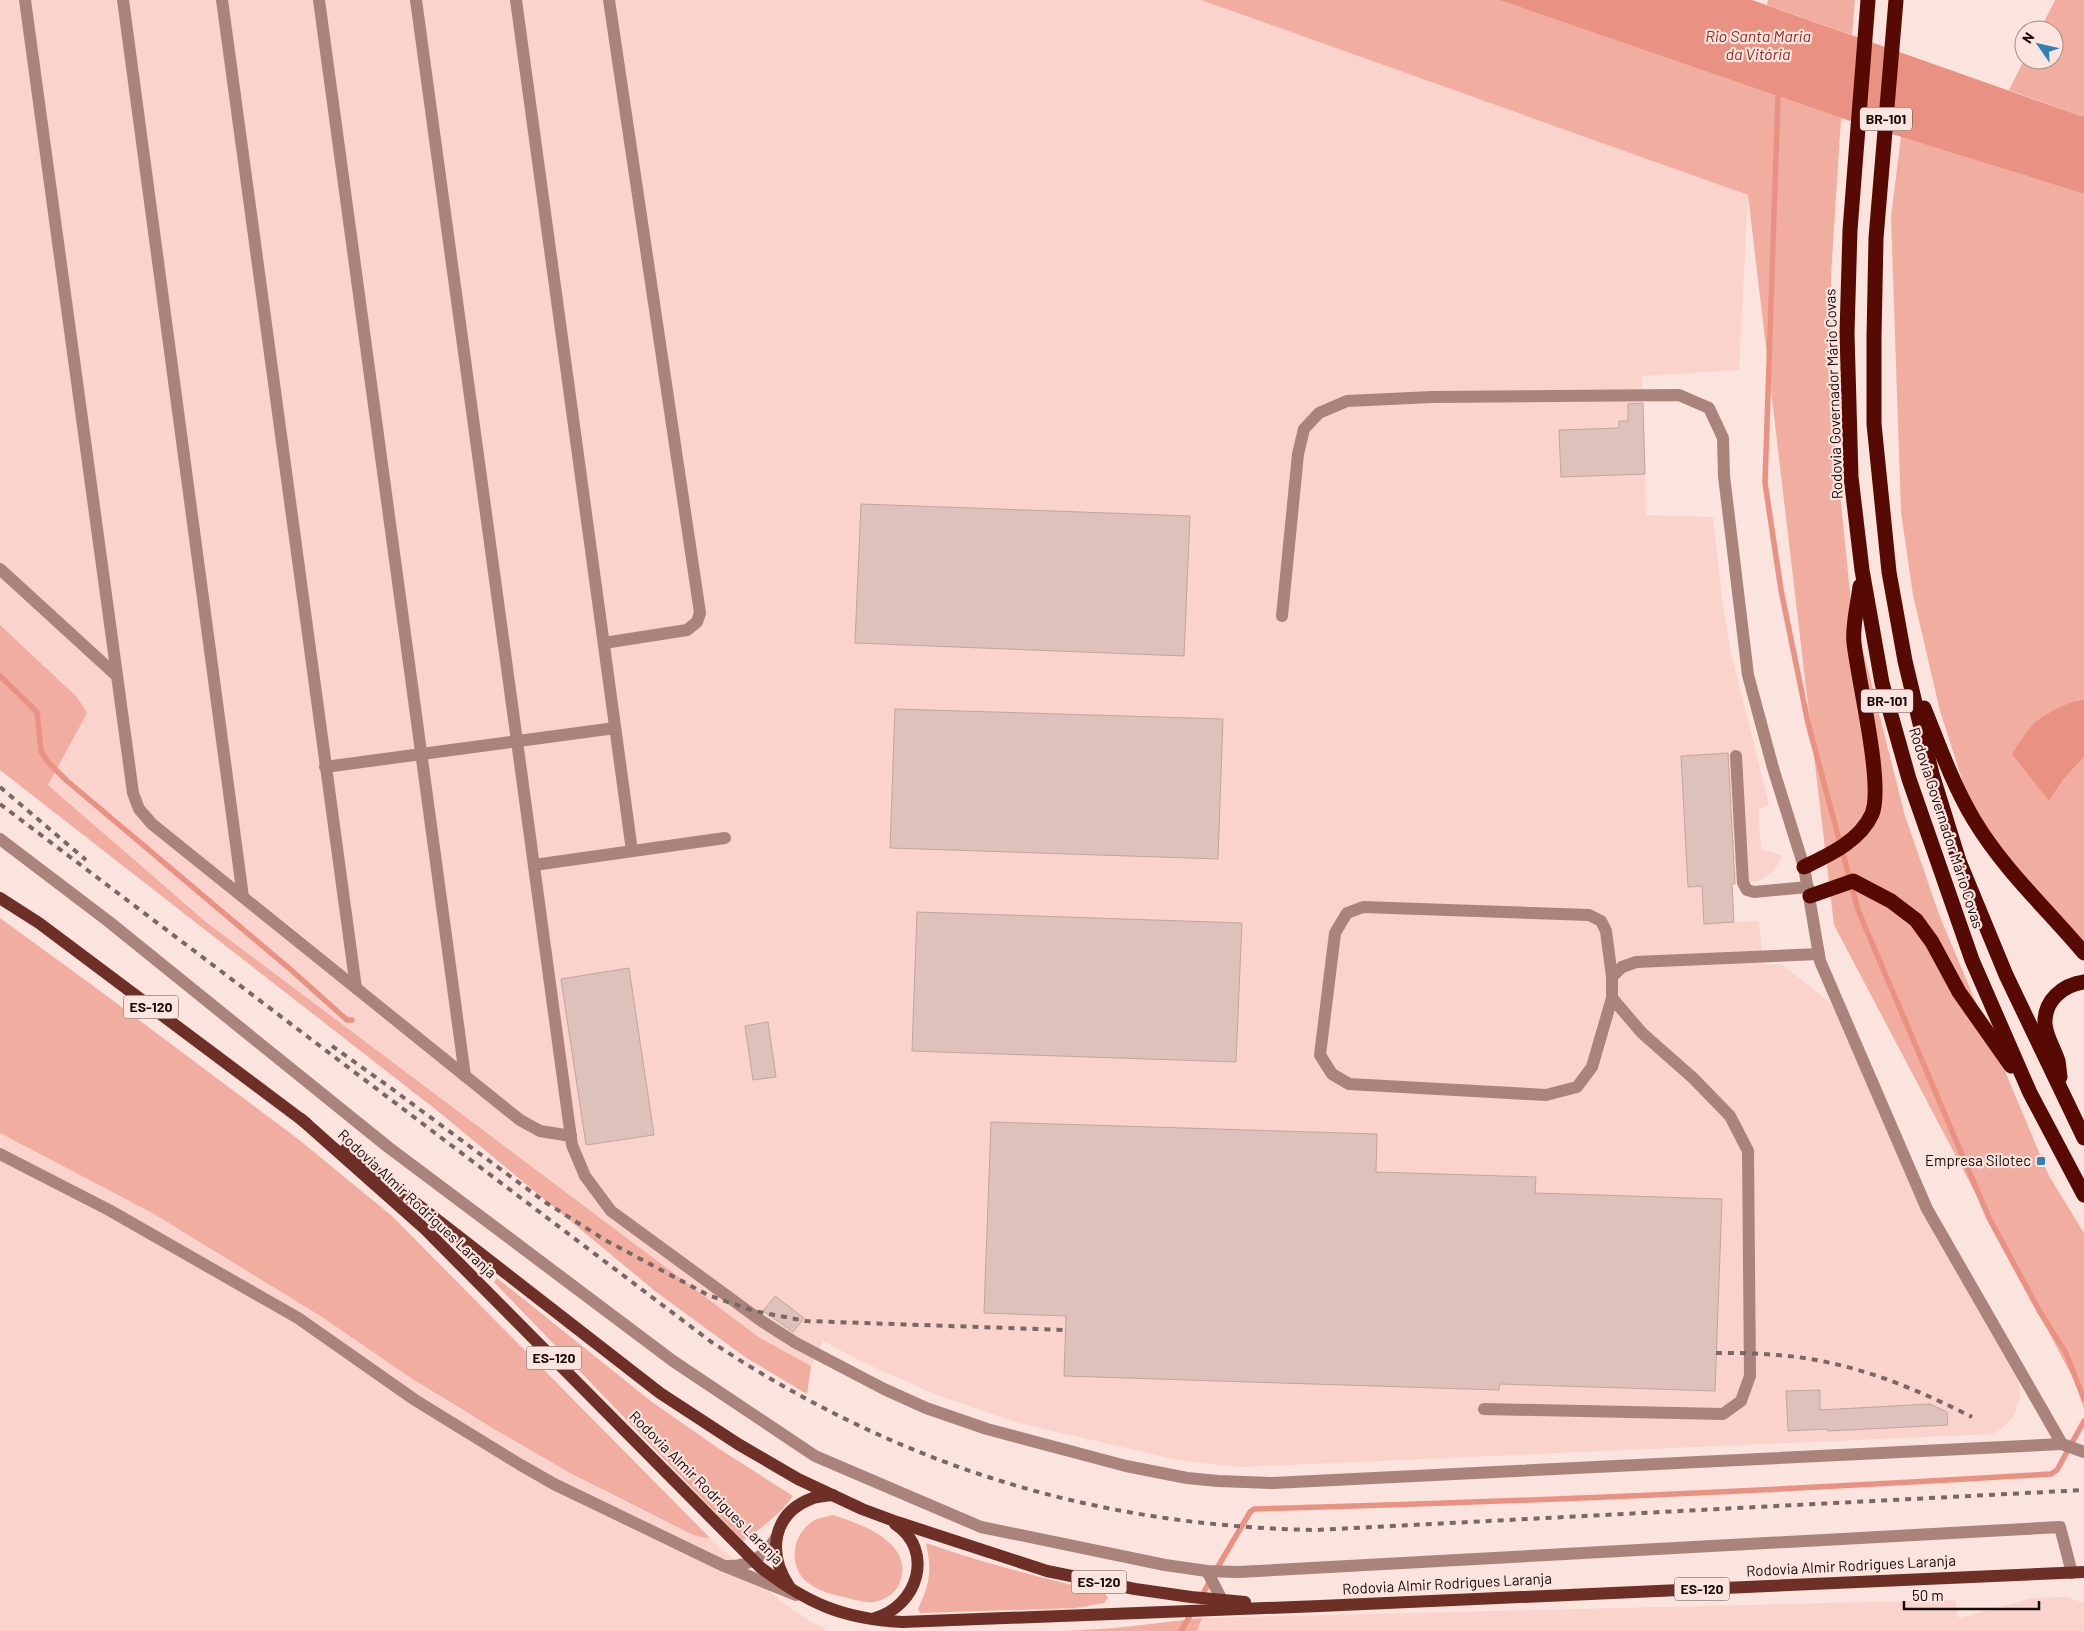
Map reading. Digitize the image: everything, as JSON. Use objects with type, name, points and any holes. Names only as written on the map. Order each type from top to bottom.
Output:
[{"type":"highway","name":"Rodovia Governador Mário Covas","points":[[1868,0],[1850,230],[1847,333],[1851,477],[1862,570],[1882,683],[1909,779],[1972,960],[2030,1093],[2084,1195]]},
{"type":"highway","name":"Rodovia Governador Mário Covas","points":[[1896,0],[1876,238],[1874,424],[1889,572],[1905,661],[1932,774],[1959,861],[2006,975],[2084,1138]]},
{"type":"highway","points":[[1804,867],[1842,846],[1861,830],[1872,812],[1875,784],[1854,641],[1862,570]]},
{"type":"highway","points":[[1905,661],[1953,779],[1974,820],[2000,858],[2084,953]]},
{"type":"highway","points":[[1809,891],[1853,881],[1891,900],[1916,920],[1932,942],[1960,992],[2030,1093]]},
{"type":"highway","points":[[2063,1095],[2058,1061],[2045,1024],[2046,1011],[2052,999],[2061,990],[2073,984],[2084,982]]},
{"type":"main road","name":"Rodovia Almir Rodrigues Laranja","points":[[0,898],[39,923],[300,1119],[342,1146],[393,1184],[660,1393],[764,1460],[832,1495],[886,1518],[984,1552],[1047,1571],[1135,1589],[1222,1600],[1320,1606]]},
{"type":"main road","name":"Rodovia Almir Rodrigues Laranja","points":[[300,1119],[425,1228],[753,1561],[788,1588],[832,1610],[870,1619],[902,1622],[1320,1606],[2078,1572]]},
{"type":"main road","points":[[805,1598],[790,1587],[780,1572],[775,1554],[777,1536],[785,1519],[798,1506],[814,1497],[832,1495]]},
{"type":"main road","points":[[870,1619],[887,1615],[901,1605],[912,1591],[917,1575],[917,1558],[911,1541],[900,1528],[886,1518]]},
{"type":"street","points":[[24,0],[133,793],[139,809],[152,824],[465,1076],[530,1126],[554,1134],[571,1136]]},
{"type":"street","points":[[123,0],[243,897]]},
{"type":"street","points":[[222,0],[356,988]]},
{"type":"street","points":[[319,0],[465,1076]]},
{"type":"street","points":[[416,0],[572,1145],[585,1176],[611,1211],[760,1320],[796,1343],[884,1390],[956,1419],[987,1429],[1156,1473],[1218,1481],[1273,1483],[2062,1444],[2084,1452]]},
{"type":"street","points":[[516,0],[632,851]]},
{"type":"street","points":[[604,643],[688,630],[697,622],[700,613],[609,0]]},
{"type":"street","points":[[1282,616],[1298,454],[1304,429],[1318,414],[1346,401],[1432,397],[1679,395],[1709,408],[1722,438],[1724,476],[1748,675],[1773,768],[1804,867],[1820,961],[1927,1209],[2062,1444]]},
{"type":"street","points":[[0,569],[117,676]]},
{"type":"street","points":[[326,767],[615,728]]},
{"type":"street","points":[[1736,756],[1743,883],[1747,890],[1754,892],[1809,891]]},
{"type":"street","points":[[534,865],[725,838]]},
{"type":"street","points":[[0,839],[108,922],[388,1147],[673,1361],[815,1456],[981,1527],[1165,1565],[1206,1571],[1268,1570],[2060,1527],[2078,1572]]},
{"type":"street","points":[[1363,907],[1589,915],[1601,921],[1606,931],[1612,977],[1612,998],[1592,1067],[1577,1087],[1546,1095],[1349,1084],[1332,1074],[1320,1055],[1335,932],[1347,913],[1363,907]]},
{"type":"street","points":[[1612,977],[1622,967],[1636,962],[1819,954]]},
{"type":"street","points":[[1484,1410],[1723,1414],[1740,1401],[1750,1376],[1748,1151],[1730,1116],[1692,1078],[1642,1033],[1612,998]]},
{"type":"street","points":[[0,1154],[109,1210],[298,1318],[415,1400],[554,1484],[724,1566],[805,1598]]},
{"type":"street","points":[[724,1566],[744,1565],[753,1561],[768,1550],[777,1536]]},
{"type":"street","points":[[1206,1571],[1222,1600]]},
{"type":"shaded area","points":[[0,0],[1201,0],[1748,195],[1739,370],[1642,376],[1646,515],[1713,517],[1723,606],[1732,657],[1769,804],[1758,809],[1761,849],[1783,856],[1774,870],[1764,878],[1758,881],[1732,884],[1734,922],[1759,921],[1763,965],[1781,964],[1838,1009],[1858,1059],[2018,1376],[2020,1397],[2014,1416],[2000,1430],[1992,1434],[1239,1467],[1178,1460],[1018,1423],[937,1395],[860,1361],[823,1341],[811,1366],[760,1338],[206,922],[48,785],[87,713],[77,697],[0,625]]},
{"type":"shaded area","points":[[1201,0],[1499,0],[1841,118],[1831,275],[1832,369],[1834,432],[1851,603],[1905,816],[1940,917],[2049,1176],[2084,1233],[2084,1409],[2075,1382],[1834,925],[1748,195]]},
{"type":"shaded area","points":[[1768,0],[1855,0],[1852,35],[1767,5]]},
{"type":"shaded area","points":[[2055,0],[2084,0],[2084,117],[2009,90],[2019,70],[2064,70],[2064,20],[2045,20]]},
{"type":"shaded area","points":[[1901,136],[2084,194],[2084,699],[2076,700],[2049,801],[2063,780],[2084,757],[2084,948],[1998,847],[1969,801],[1940,711],[1913,595],[1901,512],[1891,217]]},
{"type":"shaded area","points":[[0,625],[77,697],[87,713],[48,785],[206,922],[760,1338],[811,1366],[807,1394],[745,1357],[655,1291],[439,1112],[0,770]]},
{"type":"shaded area","points":[[0,918],[298,1139],[392,1216],[710,1538],[689,1533],[570,1473],[411,1378],[322,1317],[154,1214],[0,1133]]},
{"type":"shaded area","points":[[0,1133],[154,1214],[322,1317],[455,1406],[533,1452],[608,1493],[689,1533],[710,1538],[782,1602],[813,1623],[826,1628],[823,1631],[0,1631]]},
{"type":"shaded area","points":[[497,1278],[652,1402],[718,1448],[793,1496],[770,1520],[743,1541],[494,1282]]},
{"type":"shaded area","points":[[833,1515],[871,1530],[893,1546],[900,1556],[902,1568],[900,1582],[890,1595],[882,1600],[868,1602],[831,1594],[810,1584],[801,1575],[795,1560],[796,1544],[799,1537],[803,1530],[812,1522]]},
{"type":"shaded area","points":[[926,1543],[1014,1570],[1104,1592],[1108,1598],[1104,1603],[1076,1608],[920,1613],[918,1609],[929,1577]]},
{"type":"shaded area","points":[[2067,1597],[2084,1603],[2084,1631],[1197,1631],[1202,1618],[1955,1600],[1959,1618],[2033,1598]]},
{"type":"shaded area","points":[[1202,1618],[1197,1631],[1066,1631],[1115,1628]]},
{"type":"water","name":"Rio Santa Maria da Vitória","points":[[1499,0],[1752,0],[2084,117],[2084,194],[1841,118]]},
{"type":"water","points":[[2084,699],[2084,757],[2063,780],[2049,801],[2012,754],[2034,723],[2063,706]]},
{"type":"building","points":[[1643,403],[1645,474],[1561,477],[1559,430],[1619,428],[1619,421],[1628,421],[1628,404]]},
{"type":"building","points":[[861,504],[1190,516],[1184,656],[855,643]]},
{"type":"building","points":[[895,709],[1223,719],[1218,859],[890,848]]},
{"type":"building","points":[[1728,753],[1735,884],[1732,884],[1734,922],[1704,924],[1702,886],[1688,887],[1681,756]]},
{"type":"building","points":[[917,912],[1242,923],[1236,1062],[912,1051]]},
{"type":"building","points":[[629,968],[654,1135],[586,1145],[561,979]]},
{"type":"building","points":[[768,1022],[776,1077],[753,1080],[745,1026]]},
{"type":"building","points":[[991,1122],[1377,1134],[1376,1172],[1536,1177],[1535,1193],[1722,1199],[1715,1391],[1500,1384],[1499,1390],[1064,1376],[1066,1316],[984,1313]]},
{"type":"building","points":[[775,1296],[804,1318],[793,1332],[763,1311]]},
{"type":"building","points":[[1820,1390],[1820,1410],[1930,1404],[1947,1412],[1948,1425],[1788,1431],[1786,1391]]},
{"type":"waterway","points":[[1780,90],[1778,96],[1765,483],[1781,590],[1808,723],[1858,910],[1989,1218],[2040,1312],[2066,1353],[2084,1399]]},
{"type":"waterway","points":[[0,676],[37,712],[41,751],[48,762],[66,780],[290,969],[347,1020],[352,1020]]},
{"type":"waterway","points":[[1216,1570],[1250,1512],[1254,1509],[1652,1495],[2051,1474],[2057,1470],[2084,1421]]},
{"type":"waterway","points":[[1200,1599],[1210,1581]]},
{"type":"waterway","points":[[1181,1631],[1193,1611]]},
{"type":"railway","points":[[0,787],[86,860]]},
{"type":"railway","points":[[0,804],[710,1341],[781,1385],[852,1422],[925,1454],[999,1480],[1075,1501],[1153,1516],[1233,1526],[1316,1530],[2084,1490]]},
{"type":"railway","points":[[332,1046],[545,1202],[605,1240],[708,1295],[754,1311],[806,1321],[1065,1330]]},
{"type":"railway","points":[[1716,1353],[1762,1354],[1828,1362],[1902,1385],[1972,1417]]},
{"type":"place","name":"Empresa Silotec","points":[[2041,1161]]}]
